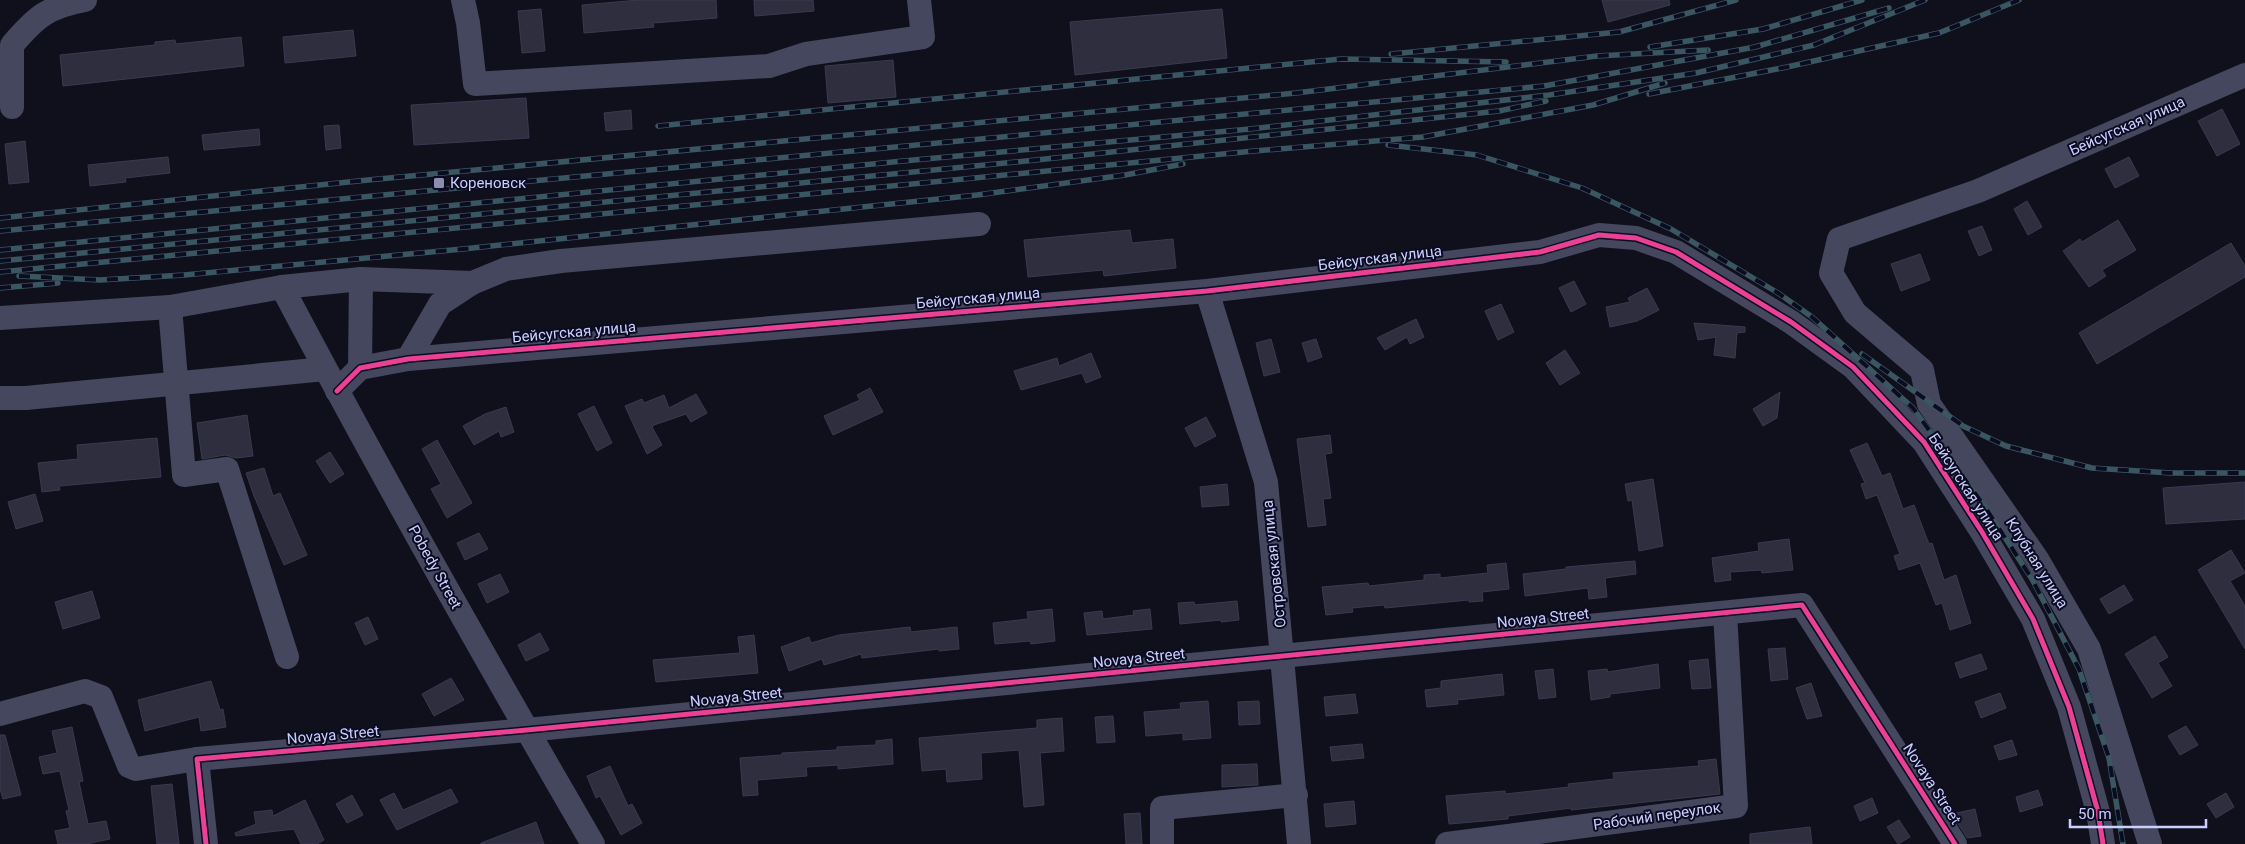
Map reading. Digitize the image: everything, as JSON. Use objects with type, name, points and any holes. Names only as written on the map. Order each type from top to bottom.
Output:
[{"type":"street","points":[[12,107],[12,45],[35,18],[66,3],[85,0]]},
{"type":"street","points":[[463,0],[468,24],[475,84],[769,66],[806,54],[923,37],[919,0]]},
{"type":"street","name":"Бейсугская улица","points":[[1839,239],[1978,191],[2245,75]]},
{"type":"street","points":[[408,359],[440,304],[472,284],[506,269],[561,261],[979,224]]},
{"type":"street","name":"Бейсугская улица","points":[[360,368],[408,359],[1207,291],[1540,252],[1599,235],[1636,238],[1676,252],[1791,322],[1853,367],[1924,442],[1982,532],[2033,619],[2069,707],[2098,812],[2103,844]]},
{"type":"street","name":"Клубная улица","points":[[1839,239],[1831,273],[1855,313],[1922,370],[1930,404],[2037,559],[2089,649],[2150,844]]},
{"type":"street","points":[[0,318],[170,306],[282,287],[361,279],[472,284]]},
{"type":"street","points":[[337,391],[360,368],[361,279]]},
{"type":"street","name":"Pobedy Street","points":[[282,287],[337,391],[593,844]]},
{"type":"street","name":"Островская улица","points":[[1207,291],[1266,482],[1300,844]]},
{"type":"street","points":[[170,306],[184,476],[227,469],[287,657]]},
{"type":"street","points":[[0,398],[26,398],[325,368]]},
{"type":"street","name":"Novaya Street","points":[[0,714],[85,691],[101,697],[129,766],[136,769],[197,759],[527,730],[1802,606],[1955,844]]},
{"type":"street","name":"Рабочий переулок","points":[[1446,844],[1736,806],[1725,613]]},
{"type":"street","points":[[197,759],[206,844]]},
{"type":"street","points":[[1162,844],[1162,808],[1296,795]]},
{"type":"building","points":[[639,0],[716,0],[717,18],[653,23],[654,27],[584,33],[582,5]]},
{"type":"building","points":[[754,0],[813,0],[814,11],[755,16]]},
{"type":"building","points":[[1602,0],[1669,0],[1670,5],[1608,22]]},
{"type":"building","points":[[541,9],[545,51],[522,53],[518,11]]},
{"type":"building","points":[[1222,9],[1227,58],[1075,75],[1070,22]]},
{"type":"building","points":[[353,30],[356,56],[285,63],[283,37]]},
{"type":"building","points":[[241,37],[244,66],[63,86],[60,55],[155,45],[155,42],[175,40],[176,44]]},
{"type":"building","points":[[893,60],[896,97],[828,103],[825,66]]},
{"type":"building","name":"Кореновск","points":[[526,98],[529,138],[414,145],[411,105]]},
{"type":"building","points":[[2222,109],[2240,144],[2217,156],[2198,121]]},
{"type":"building","points":[[631,110],[632,129],[606,131],[604,113]]},
{"type":"building","points":[[339,125],[341,148],[326,150],[324,126]]},
{"type":"building","points":[[259,129],[260,145],[204,150],[202,135]]},
{"type":"building","points":[[25,141],[29,182],[9,184],[5,144]]},
{"type":"building","points":[[168,157],[170,173],[125,178],[126,182],[90,186],[88,165]]},
{"type":"building","points":[[2129,157],[2139,176],[2115,188],[2105,169]]},
{"type":"building","points":[[2027,201],[2042,227],[2028,235],[2014,209]]},
{"type":"building","points":[[2118,220],[2136,250],[2102,270],[2106,276],[2089,287],[2063,251],[2080,239],[2082,242]]},
{"type":"building","points":[[1982,226],[1992,250],[1979,256],[1968,231]]},
{"type":"building","points":[[1130,230],[1132,243],[1173,239],[1176,268],[1104,276],[1103,270],[1028,277],[1024,240]]},
{"type":"building","points":[[2231,243],[2245,266],[2245,277],[2097,364],[2079,333]]},
{"type":"building","points":[[1920,254],[1930,280],[1901,291],[1891,264]]},
{"type":"building","points":[[1574,281],[1586,304],[1571,312],[1559,288]]},
{"type":"building","points":[[1647,288],[1659,310],[1637,321],[1610,327],[1606,307],[1630,302],[1628,298]]},
{"type":"building","points":[[1501,304],[1514,332],[1498,340],[1485,311]]},
{"type":"building","points":[[1416,319],[1424,337],[1410,344],[1407,337],[1385,350],[1377,338]]},
{"type":"building","points":[[1694,323],[1745,327],[1745,332],[1737,333],[1735,358],[1714,355],[1716,337],[1698,340]]},
{"type":"building","points":[[1271,339],[1280,372],[1264,376],[1256,343]]},
{"type":"building","points":[[1316,339],[1322,357],[1308,362],[1302,343]]},
{"type":"building","points":[[1565,350],[1580,373],[1560,385],[1546,363]]},
{"type":"building","points":[[1091,353],[1101,377],[1086,383],[1082,373],[1021,390],[1014,371],[1057,358],[1059,366]]},
{"type":"building","points":[[870,388],[883,412],[833,435],[824,416],[860,400],[857,395]]},
{"type":"building","points":[[1780,392],[1777,418],[1763,426],[1753,409]]},
{"type":"building","points":[[696,394],[707,413],[691,422],[686,414],[654,425],[652,427],[662,445],[647,454],[625,406],[642,399],[644,403],[664,395],[669,408]]},
{"type":"building","points":[[594,406],[612,443],[597,451],[578,414]]},
{"type":"building","points":[[506,407],[514,432],[501,437],[499,431],[474,445],[463,426],[485,414]]},
{"type":"building","points":[[247,415],[253,456],[236,458],[225,455],[202,459],[197,423]]},
{"type":"building","points":[[1206,417],[1216,436],[1195,447],[1185,428]]},
{"type":"building","points":[[1330,435],[1332,453],[1325,454],[1331,498],[1323,499],[1326,525],[1308,527],[1297,439]]},
{"type":"building","points":[[157,438],[161,477],[59,486],[60,490],[42,492],[38,463],[78,459],[77,445]]},
{"type":"building","points":[[437,440],[472,503],[447,518],[431,489],[441,484],[422,449]]},
{"type":"building","points":[[1867,443],[1882,476],[1890,473],[1903,509],[1914,505],[1929,544],[1932,543],[1944,580],[1956,575],[1971,623],[1950,630],[1942,603],[1936,605],[1920,563],[1899,570],[1894,556],[1900,554],[1877,495],[1866,499],[1861,484],[1865,483],[1850,450]]},
{"type":"building","points":[[330,452],[344,474],[330,483],[316,461]]},
{"type":"building","points":[[264,468],[273,496],[280,493],[307,555],[284,565],[246,473]]},
{"type":"building","points":[[1653,479],[1663,546],[1639,551],[1632,500],[1628,501],[1625,484]]},
{"type":"building","points":[[2245,482],[2245,519],[2166,524],[2163,488]]},
{"type":"building","points":[[1227,484],[1229,505],[1202,507],[1200,487]]},
{"type":"building","points":[[35,494],[43,521],[16,529],[8,502]]},
{"type":"building","points":[[479,533],[488,549],[465,560],[457,543]]},
{"type":"building","points":[[1789,539],[1793,570],[1762,573],[1761,570],[1730,572],[1731,580],[1715,582],[1712,558],[1759,551],[1758,543]]},
{"type":"building","points":[[2231,550],[2245,573],[2230,581],[2245,606],[2245,649],[2198,570]]},
{"type":"building","points":[[1635,561],[1636,574],[1605,578],[1607,597],[1589,599],[1588,588],[1525,596],[1523,574],[1566,569],[1566,567]]},
{"type":"building","points":[[1506,563],[1509,589],[1482,592],[1483,601],[1469,602],[1469,600],[1385,608],[1384,605],[1352,608],[1353,612],[1326,615],[1322,587],[1368,583],[1369,586],[1424,580],[1424,575],[1440,574],[1440,578],[1488,573],[1487,565]]},
{"type":"building","points":[[500,574],[509,592],[487,603],[478,584]]},
{"type":"building","points":[[2124,585],[2133,600],[2109,614],[2100,599]]},
{"type":"building","points":[[92,591],[100,618],[63,629],[55,602]]},
{"type":"building","points":[[1237,601],[1239,620],[1180,624],[1178,603],[1194,602],[1195,605]]},
{"type":"building","points":[[1052,609],[1055,641],[1031,644],[1030,641],[995,644],[993,623],[1028,619],[1027,612]]},
{"type":"building","points":[[1150,609],[1152,629],[1087,635],[1084,613],[1102,611],[1103,619],[1134,615],[1133,611]]},
{"type":"building","points":[[368,617],[378,639],[365,645],[355,623]]},
{"type":"building","points":[[910,627],[911,632],[957,627],[959,649],[939,651],[939,649],[862,658],[861,654],[824,665],[822,659],[789,671],[781,647],[809,637],[811,643],[839,635]]},
{"type":"building","points":[[540,633],[549,650],[526,661],[518,645]]},
{"type":"building","points":[[754,635],[758,673],[656,682],[653,660],[740,653],[738,637]]},
{"type":"building","points":[[2155,636],[2168,657],[2158,663],[2172,686],[2152,698],[2125,654]]},
{"type":"building","points":[[1785,648],[1788,679],[1771,681],[1768,649]]},
{"type":"building","points":[[1981,654],[1987,669],[1960,678],[1955,663]]},
{"type":"building","points":[[1708,659],[1711,688],[1692,689],[1689,661]]},
{"type":"building","points":[[1658,664],[1660,688],[1610,694],[1610,697],[1591,700],[1588,671],[1607,669],[1608,672]]},
{"type":"building","points":[[1553,669],[1556,697],[1539,699],[1535,671]]},
{"type":"building","points":[[1502,674],[1504,695],[1457,700],[1458,704],[1427,707],[1425,690],[1441,688],[1441,681]]},
{"type":"building","points":[[451,678],[464,700],[434,716],[422,694]]},
{"type":"building","points":[[211,681],[220,710],[223,709],[226,727],[201,731],[199,717],[145,731],[138,700]]},
{"type":"building","points":[[1811,683],[1822,716],[1807,719],[1796,688]]},
{"type":"building","points":[[2000,693],[2006,708],[1981,718],[1975,702]]},
{"type":"building","points":[[1355,694],[1358,713],[1326,716],[1324,697]]},
{"type":"building","points":[[1208,701],[1211,738],[1183,740],[1183,733],[1146,736],[1144,712],[1181,709],[1180,703]]},
{"type":"building","points":[[1259,701],[1260,724],[1239,725],[1238,702]]},
{"type":"building","points":[[1113,716],[1115,742],[1097,743],[1095,717]]},
{"type":"building","points":[[1062,718],[1064,751],[1040,753],[1044,805],[1024,807],[1019,750],[981,753],[982,779],[947,782],[946,769],[922,771],[919,738],[1037,728],[1037,720]]},
{"type":"building","points":[[2186,726],[2198,745],[2180,755],[2168,736]]},
{"type":"building","points":[[72,727],[83,781],[79,782],[88,824],[106,821],[110,839],[86,844],[58,844],[55,831],[70,828],[66,811],[69,810],[60,771],[43,774],[39,757],[57,753],[52,731]]},
{"type":"building","points":[[0,735],[5,735],[21,795],[3,799],[0,789]]},
{"type":"building","points":[[892,739],[893,764],[838,769],[838,765],[806,767],[807,776],[757,780],[758,795],[743,796],[740,758],[782,755],[782,753],[837,750],[837,747],[876,745],[876,741]]},
{"type":"building","points":[[2012,740],[2017,755],[1999,760],[1994,746]]},
{"type":"building","points":[[1362,744],[1364,758],[1332,761],[1330,747]]},
{"type":"building","points":[[1716,759],[1720,794],[1571,810],[1571,808],[1508,816],[1508,819],[1449,824],[1446,796],[1505,791],[1505,794],[1569,787],[1568,784],[1614,779],[1613,773],[1699,766],[1698,761]]},
{"type":"building","points":[[1257,764],[1258,785],[1222,787],[1222,765]]},
{"type":"building","points":[[610,766],[628,806],[632,804],[642,823],[621,835],[600,796],[596,798],[587,776]]},
{"type":"building","points":[[172,784],[179,844],[157,844],[151,786]]},
{"type":"building","points":[[451,789],[458,802],[397,830],[380,800],[394,793],[403,810]]},
{"type":"building","points":[[2038,790],[2043,805],[2020,812],[2016,797]]},
{"type":"building","points":[[2226,793],[2234,807],[2216,818],[2207,804]]},
{"type":"building","points":[[352,795],[363,815],[347,823],[336,804]]},
{"type":"building","points":[[1872,798],[1878,813],[1860,821],[1854,806]]},
{"type":"building","points":[[305,800],[324,840],[317,844],[301,844],[294,829],[236,836],[235,833],[256,824],[254,812],[272,810],[273,816]]},
{"type":"building","points":[[1354,801],[1356,824],[1326,827],[1324,804]]},
{"type":"building","points":[[1975,809],[1981,836],[1967,838],[1952,814]]},
{"type":"building","points":[[1140,813],[1142,844],[1126,844],[1124,814]]},
{"type":"building","points":[[1899,820],[1910,837],[1898,844],[1887,827]]},
{"type":"building","points":[[536,822],[544,844],[481,844],[481,843]]},
{"type":"building","points":[[1810,827],[1812,844],[1750,844],[1750,834]]},
{"type":"railway","points":[[1391,54],[1619,32],[1736,0]]},
{"type":"railway","points":[[1650,47],[1763,29],[1862,0]]},
{"type":"railway","points":[[0,250],[903,161],[1250,129],[1549,95],[1696,73],[1814,45],[1925,0]]},
{"type":"railway","points":[[1649,94],[1787,67],[1939,33],[2019,0]]},
{"type":"railway","points":[[0,231],[1544,86],[1755,47],[1889,8]]},
{"type":"railway","points":[[0,218],[368,180],[1296,93],[1597,56],[1708,50]]},
{"type":"railway","points":[[658,126],[1341,59],[1506,62]]},
{"type":"railway","points":[[0,272],[1254,151],[1423,137],[1593,105],[1665,83]]},
{"type":"railway","points":[[0,261],[1036,160],[1499,111],[1546,101]]},
{"type":"railway","points":[[1388,145],[1477,155],[1582,188],[1671,229],[1778,293],[1812,317],[1913,408],[1985,507],[2032,579],[2079,669],[2109,758],[2123,844]]},
{"type":"railway","points":[[19,276],[100,280],[184,275],[463,249],[977,195],[1125,175],[1183,164]]},
{"type":"railway","points":[[0,288],[58,283]]},
{"type":"railway","points":[[1862,354],[1963,426],[2006,446],[2092,468],[2171,473],[2245,473]]},
{"type":"cycle path","points":[[337,391],[360,368],[408,359],[1207,291],[1540,252],[1599,235],[1636,238],[1676,252],[1791,322],[1853,367],[1924,442],[1982,532],[2033,619],[2069,707],[2098,812],[2103,844]]},
{"type":"cycle path","points":[[206,844],[197,759],[527,730],[1802,605],[1955,844]]},
{"type":"place","name":"Кореновск","points":[[439,183]]}]
